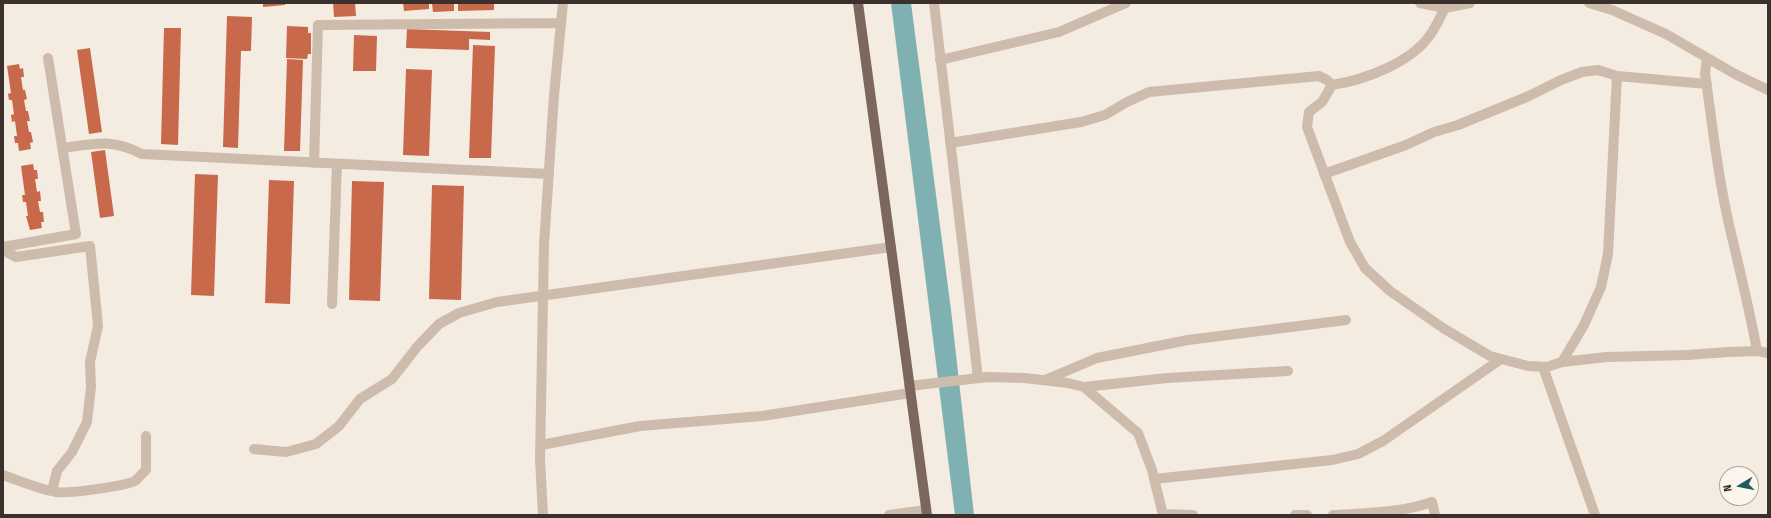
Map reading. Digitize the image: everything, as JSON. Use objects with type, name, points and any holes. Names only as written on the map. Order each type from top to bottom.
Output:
[{"type":"main road","points":[[858,3],[926,512]]},
{"type":"street","points":[[543,515],[541,445],[544,245],[554,95],[563,3]]},
{"type":"street","points":[[934,3],[978,378]]},
{"type":"street","points":[[940,60],[1059,32],[1126,3]]},
{"type":"street","points":[[1420,3],[1445,8],[1470,3]]},
{"type":"street","points":[[1589,3],[1612,10],[1666,34],[1734,74],[1768,90]]},
{"type":"street","points":[[1445,8],[1429,36],[1412,54],[1388,68],[1332,85],[1322,102],[1309,112],[1307,127],[1350,242],[1365,268],[1390,291],[1443,328],[1490,356],[1528,366],[1543,367],[1562,362],[1607,357],[1757,351],[1768,353]]},
{"type":"street","points":[[314,163],[318,25],[561,23]]},
{"type":"street","points":[[3,249],[76,234],[48,58]]},
{"type":"street","points":[[1707,58],[1705,73],[1723,192],[1751,316],[1757,351]]},
{"type":"street","points":[[1324,174],[1406,145],[1434,132],[1458,125],[1529,96],[1561,80],[1582,72],[1598,70],[1618,76],[1707,84]]},
{"type":"street","points":[[950,143],[1081,122],[1105,115],[1127,102],[1149,92],[1320,76],[1332,85]]},
{"type":"street","points":[[1562,362],[1584,325],[1601,287],[1608,254],[1618,76]]},
{"type":"street","points":[[62,148],[112,143],[124,146],[142,154],[549,174]]},
{"type":"street","points":[[332,304],[337,164]]},
{"type":"street","points":[[3,249],[16,257],[90,246],[98,326],[90,362],[91,387],[86,422],[72,452],[57,471],[52,491]]},
{"type":"street","points":[[254,449],[286,452],[316,444],[339,426],[360,399],[392,379],[417,347],[439,324],[459,313],[497,302],[543,297],[891,247]]},
{"type":"street","points":[[1044,380],[1097,358],[1181,341],[1346,320]]},
{"type":"street","points":[[1154,479],[1332,460],[1358,454],[1383,441],[1501,359]]},
{"type":"street","points":[[1543,367],[1595,515]]},
{"type":"street","points":[[541,445],[640,426],[762,416],[988,377],[1044,380],[1084,387],[1167,378],[1288,371]]},
{"type":"street","points":[[1084,387],[1138,433],[1154,479],[1163,514],[1193,515]]},
{"type":"street","points":[[3,475],[57,493],[125,485],[136,480],[146,470],[146,436]]},
{"type":"street","points":[[1333,515],[1384,512],[1418,507],[1432,502],[1435,515]]},
{"type":"street","points":[[888,515],[926,512]]},
{"type":"street","points":[[1295,515],[1307,515]]},
{"type":"water","points":[[891,3],[911,3],[951,310],[974,515],[955,515]]},
{"type":"building","points":[[263,3],[285,3],[285,5],[263,7]]},
{"type":"building","points":[[333,3],[355,3],[356,16],[334,17]]},
{"type":"building","points":[[403,3],[429,3],[429,9],[404,11]]},
{"type":"building","points":[[432,3],[454,3],[454,11],[433,12]]},
{"type":"building","points":[[458,3],[494,3],[494,10],[458,11]]},
{"type":"building","points":[[227,16],[252,17],[251,51],[241,51],[238,148],[223,147]]},
{"type":"building","points":[[287,26],[308,27],[308,33],[311,33],[311,54],[308,54],[307,59],[286,58]]},
{"type":"building","points":[[164,28],[181,28],[178,145],[161,144]]},
{"type":"building","points":[[407,29],[490,32],[490,40],[469,39],[469,50],[406,48]]},
{"type":"building","points":[[354,35],[377,36],[376,71],[353,71]]},
{"type":"building","points":[[473,45],[495,46],[491,158],[469,158]]},
{"type":"building","points":[[90,48],[102,132],[89,134],[77,50]]},
{"type":"building","points":[[287,59],[303,60],[300,151],[284,151]]},
{"type":"building","points":[[19,64],[20,69],[23,68],[24,77],[21,77],[23,90],[25,90],[27,99],[24,100],[30,121],[27,121],[29,132],[31,132],[33,142],[30,143],[31,149],[19,151],[18,143],[15,143],[14,136],[17,136],[15,121],[12,122],[11,115],[14,114],[12,100],[9,100],[8,94],[11,93],[7,66]]},
{"type":"building","points":[[406,69],[432,70],[429,156],[403,155]]},
{"type":"building","points":[[105,150],[114,216],[100,218],[91,152]]},
{"type":"building","points":[[33,164],[34,170],[37,170],[38,179],[35,179],[37,192],[40,191],[41,201],[38,201],[40,212],[43,212],[44,222],[41,222],[42,228],[30,230],[26,216],[28,216],[26,202],[23,202],[22,195],[25,195],[21,166]]},
{"type":"building","points":[[195,174],[218,175],[214,296],[191,295]]},
{"type":"building","points":[[269,180],[294,181],[290,304],[265,303]]},
{"type":"building","points":[[352,181],[384,182],[380,301],[349,300]]},
{"type":"building","points":[[432,185],[464,186],[461,300],[429,299]]}]
